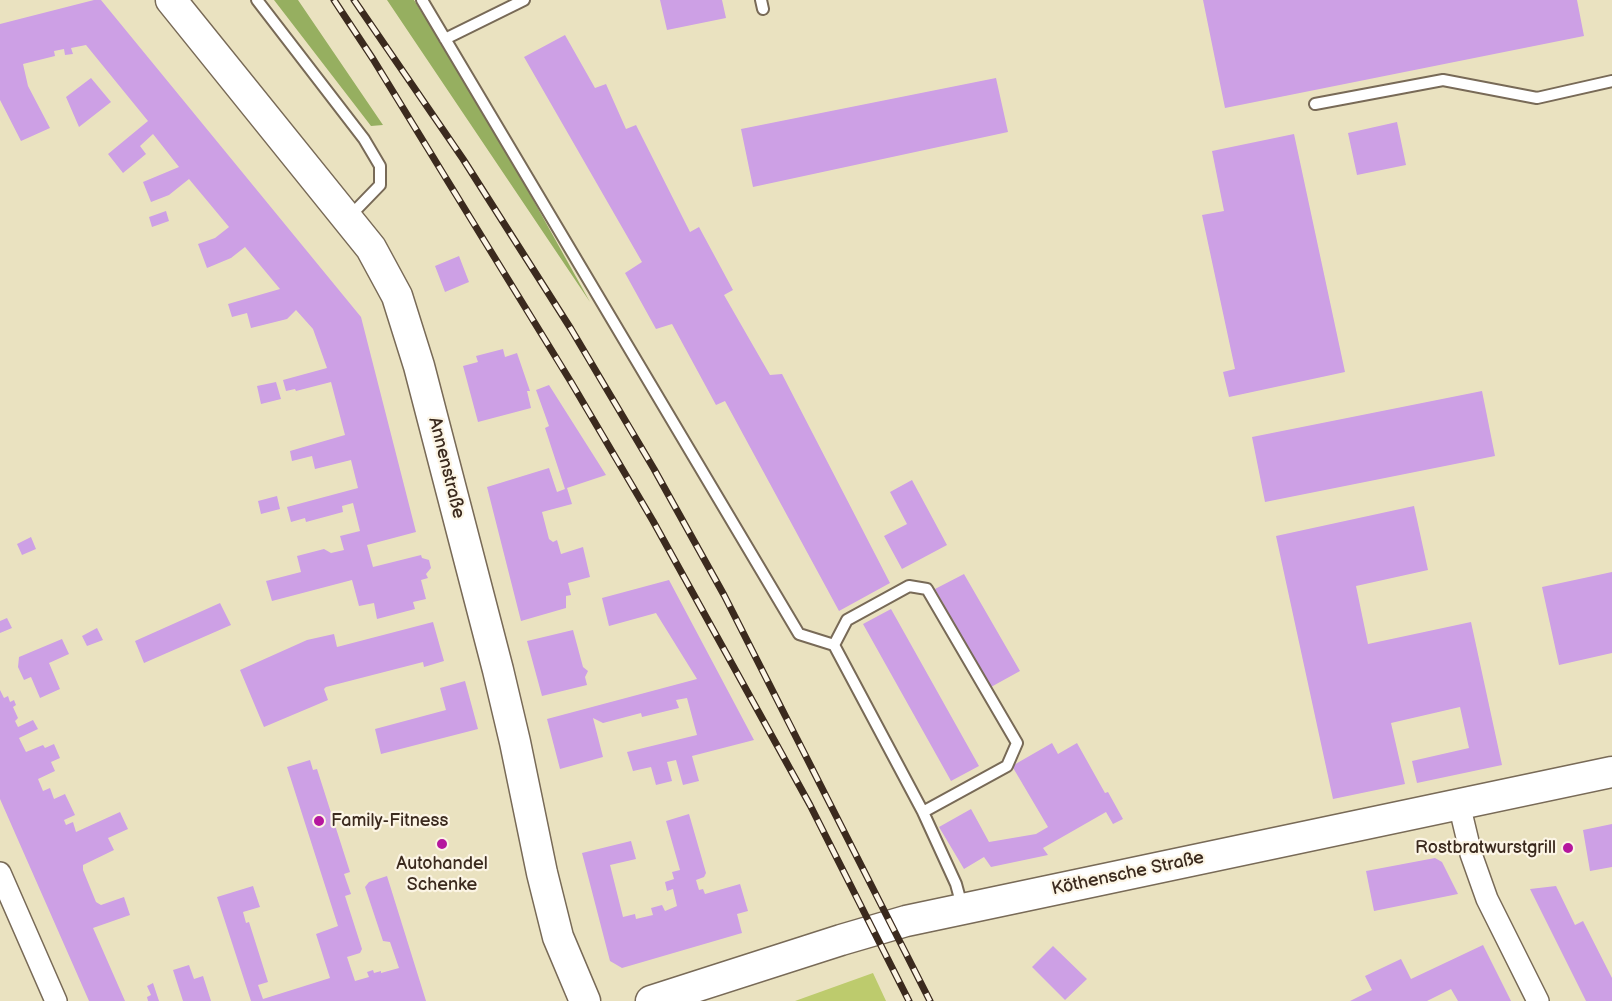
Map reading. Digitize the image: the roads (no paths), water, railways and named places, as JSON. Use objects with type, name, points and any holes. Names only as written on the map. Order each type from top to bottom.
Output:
[{"type":"main road","name":"Annenstraße","points":[[171,0],[348,218],[371,248],[388,277],[406,321],[498,670],[550,905],[562,946],[585,1001]]},
{"type":"main road","name":"Köthensche Straße","points":[[651,1001],[906,921],[1612,772]]},
{"type":"street","points":[[1459,804],[1471,854],[1487,899],[1538,1001]]},
{"type":"street","points":[[0,873],[56,1001]]},
{"type":"lane","points":[[257,0],[364,139],[380,166],[380,185],[348,218]]},
{"type":"lane","points":[[422,0],[799,634],[834,645],[923,812],[956,884],[963,909]]},
{"type":"lane","points":[[445,39],[524,0]]},
{"type":"lane","points":[[1315,104],[1443,80],[1537,98],[1612,81]]},
{"type":"lane","points":[[834,645],[847,620],[909,586],[927,588],[1017,743],[1007,766],[923,812]]},
{"type":"railway","points":[[334,0],[373,59],[571,382],[653,521],[810,805],[909,1001]]},
{"type":"railway","points":[[354,0],[463,159],[571,329],[654,469],[724,595],[930,1001]]},
{"type":"place","name":"Family-Fitness","points":[[319,821]]},
{"type":"place","name":"Autohandel Schenke","points":[[442,844]]},
{"type":"place","name":"Rostbratwurstgrill","points":[[1568,848]]}]
